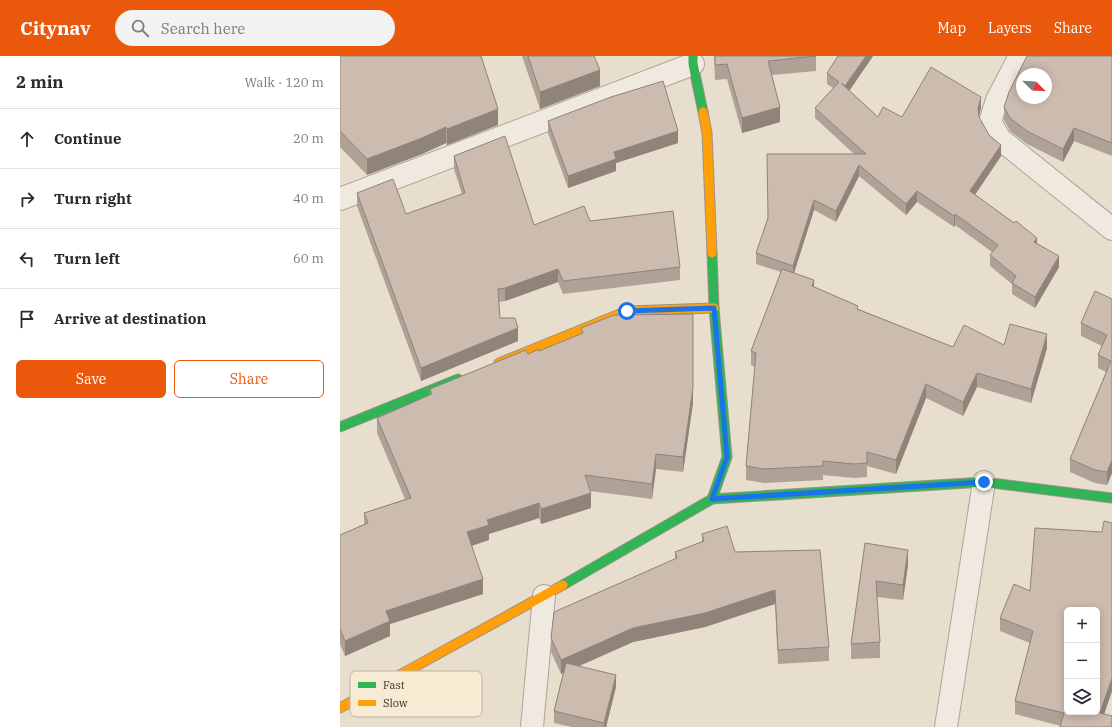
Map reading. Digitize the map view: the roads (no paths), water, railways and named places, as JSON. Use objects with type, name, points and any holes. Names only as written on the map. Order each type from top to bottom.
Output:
[{"type":"street","points":[[1020,56],[996,100],[990,122],[1000,139],[1112,229]]},
{"type":"street","points":[[340,199],[693,60],[707,133],[714,308],[727,457],[712,499]]},
{"type":"street","points":[[487,368],[627,311],[714,308]]},
{"type":"street","points":[[340,427],[465,376]]},
{"type":"street","points":[[946,727],[984,482]]},
{"type":"street","points":[[407,671],[544,596],[712,499],[984,482],[1112,498]]},
{"type":"street","points":[[532,727],[544,596]]},
{"type":"street","points":[[340,708],[350,703]]}]
